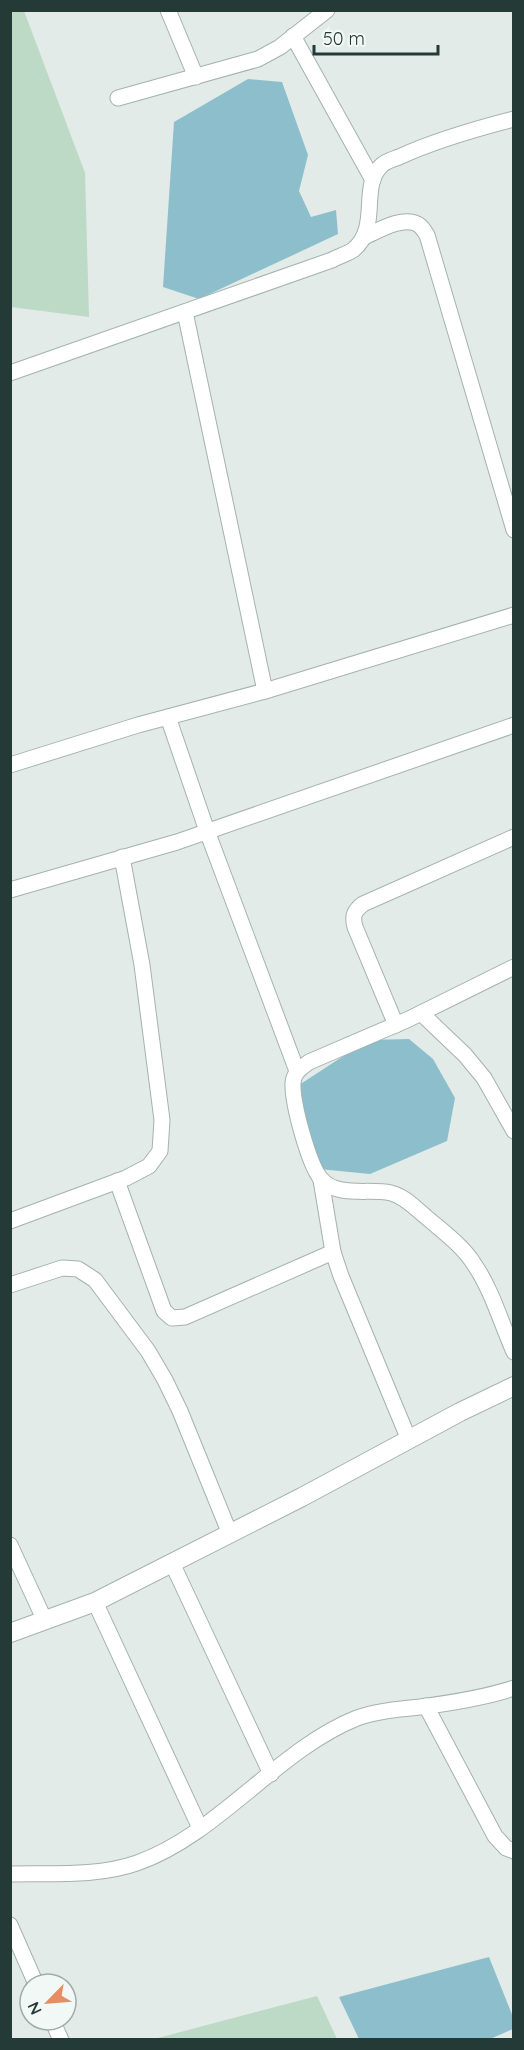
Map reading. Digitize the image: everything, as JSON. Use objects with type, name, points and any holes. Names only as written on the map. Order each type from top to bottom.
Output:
[{"type":"street","points":[[168,10],[196,77]]},
{"type":"street","points":[[118,98],[258,59],[280,47],[327,10]]},
{"type":"street","points":[[293,36],[373,180]]},
{"type":"street","points":[[10,373],[332,260],[353,250],[364,237],[369,222],[369,203],[373,180],[382,165],[409,152],[468,131],[513,119]]},
{"type":"street","points":[[364,237],[398,223],[412,222],[420,225],[427,235],[513,530]]},
{"type":"street","points":[[185,312],[265,691]]},
{"type":"street","points":[[10,765],[168,717],[265,691],[513,615]]},
{"type":"street","points":[[168,717],[207,831],[297,1071]]},
{"type":"street","points":[[10,890],[177,842],[513,724]]},
{"type":"street","points":[[396,1025],[355,927],[353,918],[356,909],[513,837]]},
{"type":"street","points":[[10,1221],[117,1181],[149,1166],[160,1151],[162,1120],[142,965],[122,857]]},
{"type":"street","points":[[409,1440],[353,1308],[333,1252],[321,1180],[313,1166],[295,1106],[293,1082],[297,1071],[309,1062],[396,1025],[513,967]]},
{"type":"street","points":[[421,1013],[465,1055],[508,1107],[513,1131]]},
{"type":"street","points":[[321,1180],[332,1189],[393,1193],[405,1200],[449,1237],[475,1264],[513,1352]]},
{"type":"street","points":[[117,1181],[164,1311],[172,1318],[184,1317],[333,1252]]},
{"type":"street","points":[[10,1285],[62,1268],[78,1269],[95,1280],[148,1351],[165,1380],[230,1534]]},
{"type":"street","points":[[10,1633],[95,1602],[513,1386]]},
{"type":"street","points":[[10,1545],[45,1621]]},
{"type":"street","points":[[172,1563],[271,1774]]},
{"type":"street","points":[[95,1602],[200,1828]]},
{"type":"street","points":[[10,1874],[105,1872],[138,1862],[167,1849],[200,1828],[324,1733],[359,1717],[450,1703],[513,1688]]},
{"type":"street","points":[[426,1706],[495,1836],[506,1848],[513,1851]]},
{"type":"street","points":[[10,1925],[31,1972]]},
{"type":"green space","points":[[10,11],[24,11],[85,173],[89,317],[11,307]]},
{"type":"green space","points":[[317,1996],[337,2039],[154,2039]]},
{"type":"water","points":[[248,79],[282,82],[308,155],[299,191],[311,217],[336,210],[338,234],[199,299],[163,287],[174,122]]},
{"type":"water","points":[[409,1039],[433,1059],[455,1098],[447,1141],[370,1174],[319,1169],[296,1087],[368,1040]]},
{"type":"water","points":[[489,1957],[513,2017],[513,2029],[490,2039],[359,2039],[339,1997]]}]
